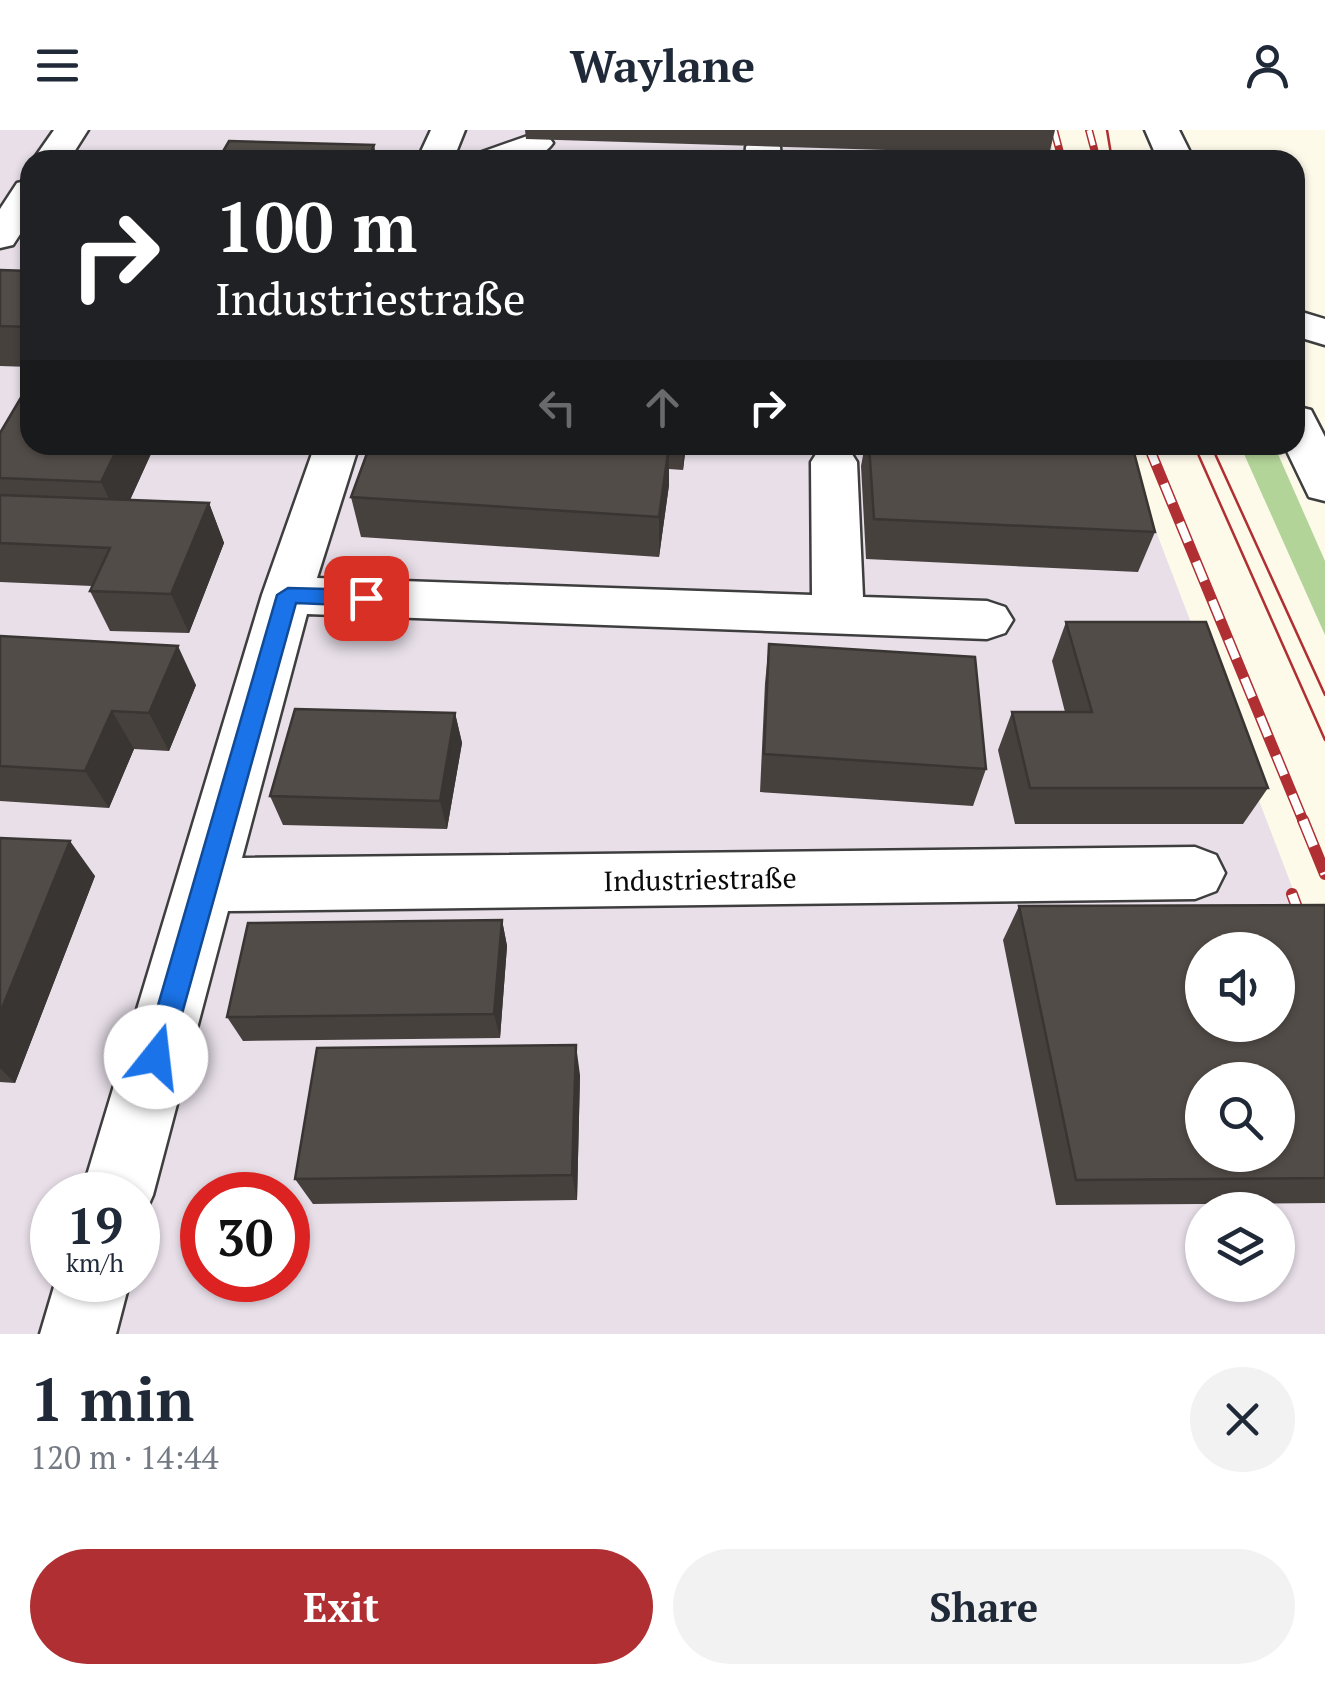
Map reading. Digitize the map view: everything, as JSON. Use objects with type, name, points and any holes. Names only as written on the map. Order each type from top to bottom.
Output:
[{"type":"street","points":[[517,150],[536,143]]},
{"type":"street","points":[[0,237],[20,207]]},
{"type":"street","points":[[1305,442],[1325,486]]},
{"type":"street","points":[[124,1172],[288,595],[334,455]]},
{"type":"street","points":[[834,462],[838,614]]},
{"type":"street","points":[[288,595],[986,620]]},
{"type":"street","name":"Industriestraße","points":[[206,885],[1195,874]]},
{"type":"street","points":[[78,1334],[87,1302]]},
{"type":"shaded area","points":[[0,130],[1048,130],[1053,150],[20,150],[20,455],[1127,455],[1325,973],[1325,1334],[0,1334]]},
{"type":"green space","points":[[1244,455],[1278,455],[1325,561],[1325,635]]},
{"type":"building","points":[[229,141],[374,145],[372,150],[224,150]]},
{"type":"building","points":[[0,270],[20,271],[20,327],[0,326]]},
{"type":"building","points":[[20,399],[20,455],[114,455],[101,482],[0,478],[0,433]]},
{"type":"building","points":[[366,455],[668,455],[659,517],[351,497]]},
{"type":"building","points":[[870,455],[1135,455],[1155,532],[874,519]]},
{"type":"building","points":[[0,495],[209,503],[171,594],[90,591],[110,548],[0,543]]},
{"type":"building","points":[[1066,622],[1206,622],[1268,788],[1030,788],[1012,712],[1092,712]]},
{"type":"building","points":[[0,636],[178,646],[149,713],[112,711],[85,771],[0,766]]},
{"type":"building","points":[[769,644],[975,657],[986,769],[764,754]]},
{"type":"building","points":[[295,709],[455,713],[440,801],[270,796]]},
{"type":"building","points":[[0,838],[70,841],[0,1013]]},
{"type":"building","points":[[1325,905],[1325,1178],[1076,1180],[1019,906]]},
{"type":"building","points":[[502,920],[494,1014],[227,1017],[248,923]]},
{"type":"building","points":[[576,1045],[572,1175],[310,1179],[310,1172],[296,1172],[317,1048]]},
{"type":"tram line","points":[[1107,130],[1110,150]]},
{"type":"tram line","points":[[1198,455],[1325,740]]},
{"type":"tram line","points":[[1216,455],[1325,695]]},
{"type":"railway","points":[[1054,130],[1059,150]]},
{"type":"railway","points":[[1089,130],[1094,150]]},
{"type":"railway","points":[[1152,455],[1304,823]]},
{"type":"railway","points":[[1303,820],[1325,874]]},
{"type":"railway","points":[[1292,894],[1325,984]]},
{"type":"route","points":[[156,1057],[288,595],[366,598]]}]
